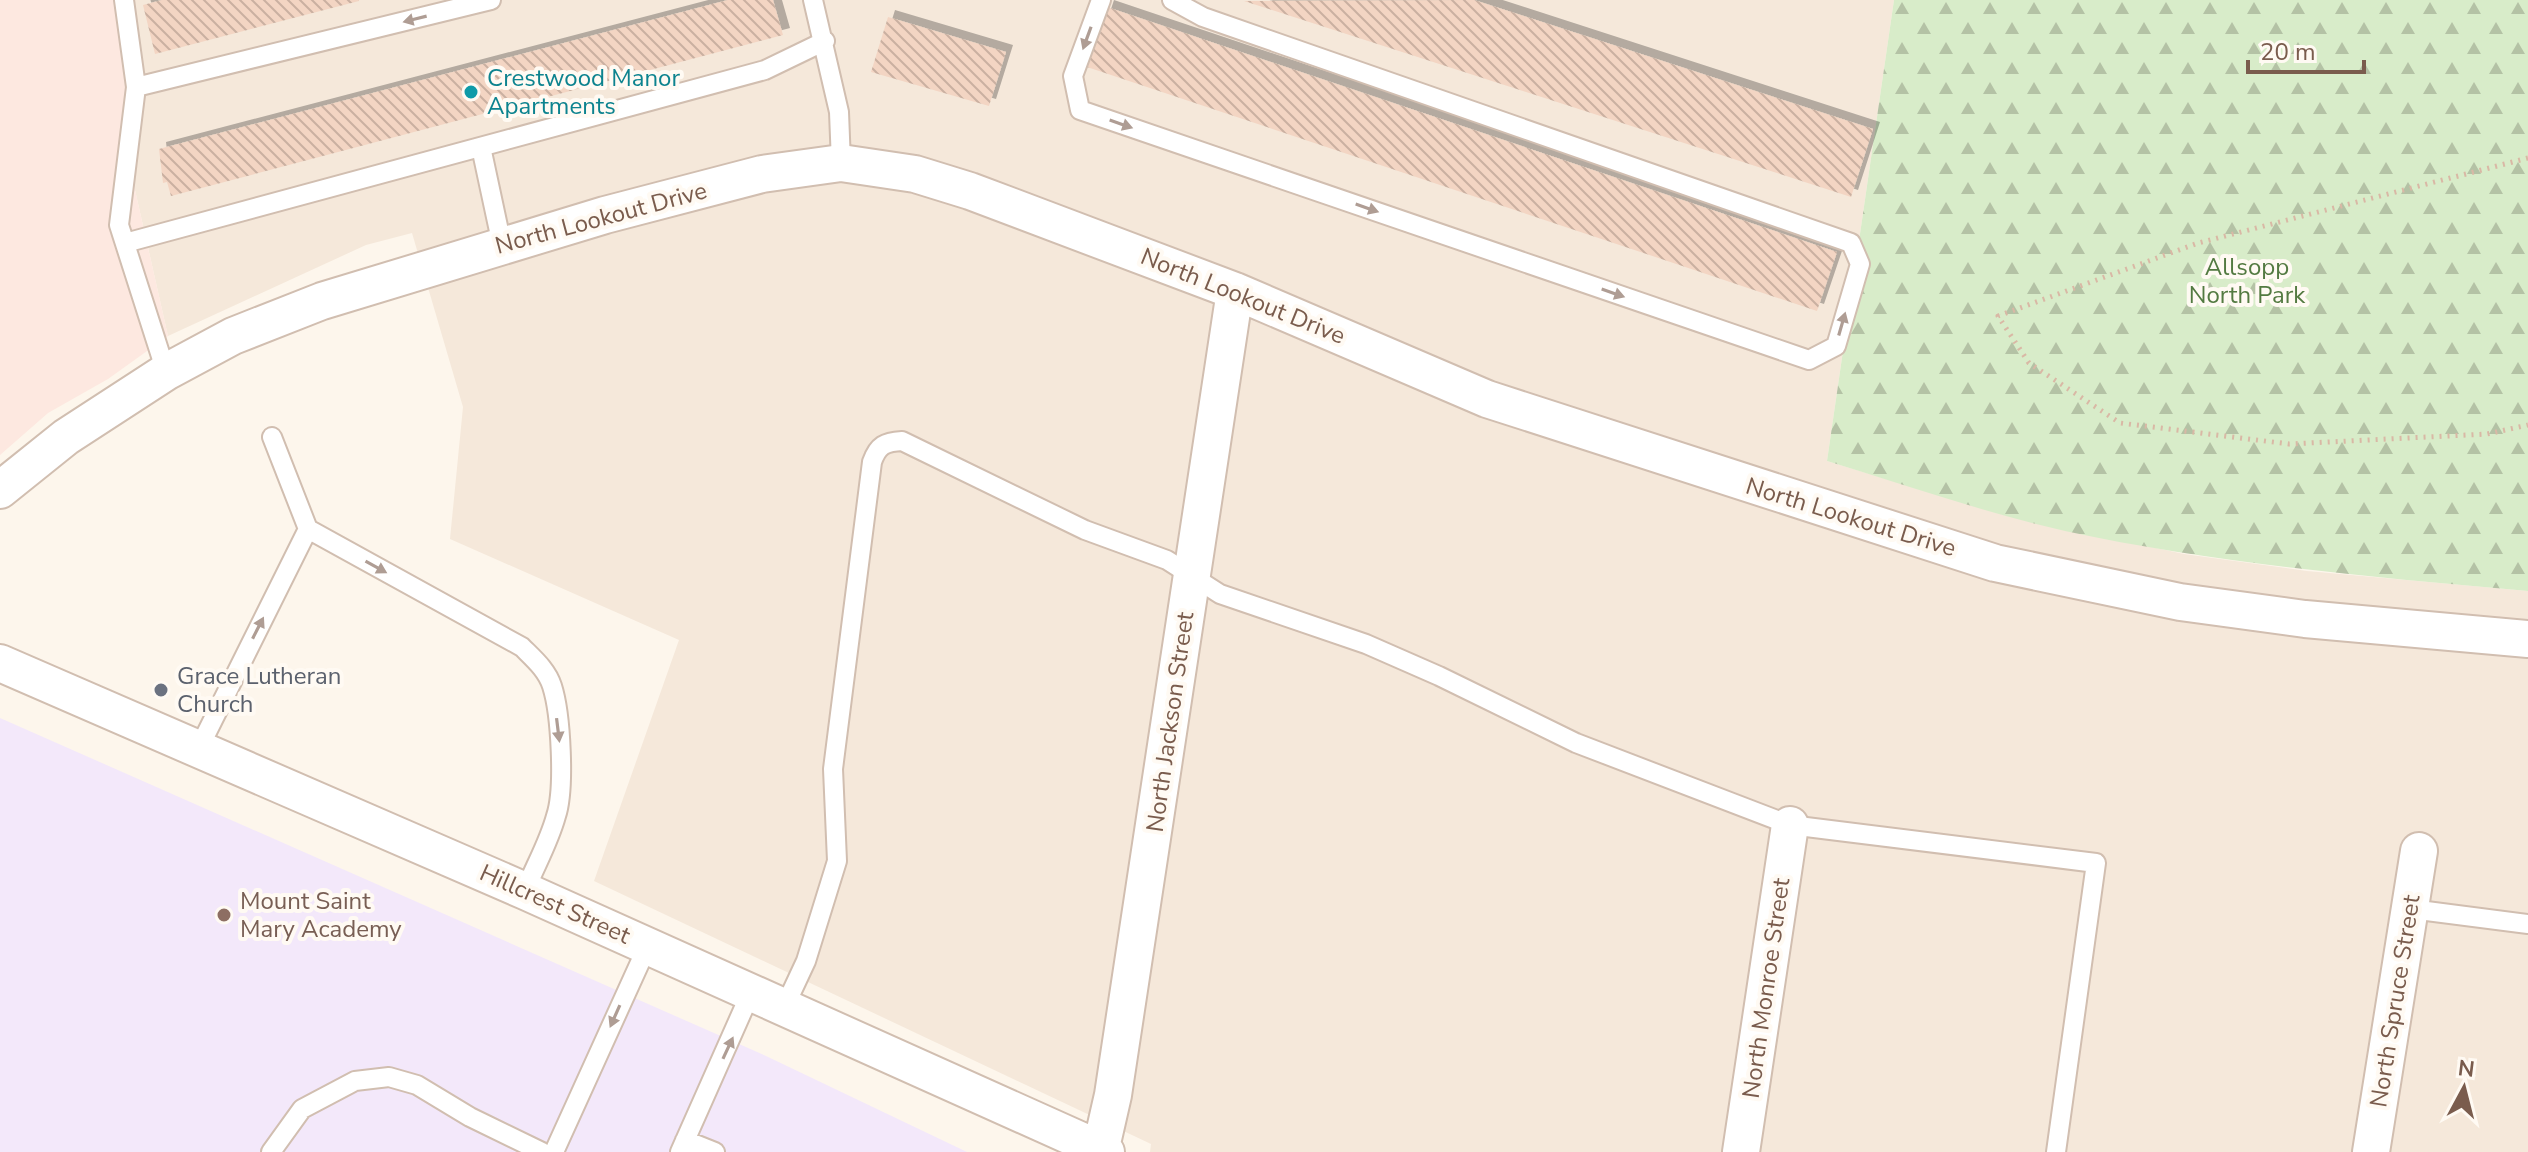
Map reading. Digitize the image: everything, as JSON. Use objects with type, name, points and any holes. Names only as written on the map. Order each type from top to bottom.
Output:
[{"type":"street","name":"North Lookout Drive","points":[[0,490],[66,437],[166,372],[233,336],[322,301],[502,245],[762,174],[841,163],[915,174],[970,191],[1235,291],[1500,404],[1995,563],[2180,602],[2305,619],[2528,639]]},
{"type":"street","name":"North Jackson Street","points":[[1102,1151],[1235,291]]},
{"type":"street","name":"Hillcrest Street","points":[[0,663],[648,945],[1102,1151]]},
{"type":"street","name":"North Monroe Street","points":[[1741,1152],[1790,825]]},
{"type":"street","name":"North Spruce Street","points":[[2371,1152],[2419,851]]},
{"type":"lane","points":[[124,0],[136,87],[119,225],[166,372]]},
{"type":"lane","points":[[136,87],[491,0]]},
{"type":"lane","points":[[813,0],[825,41],[839,112],[841,163]]},
{"type":"lane","points":[[1101,0],[1073,76],[1080,110],[1809,360],[1836,346],[1860,264],[1851,243],[1218,23],[1172,0]]},
{"type":"lane","points":[[125,243],[765,70],[825,41]]},
{"type":"lane","points":[[481,147],[502,245]]},
{"type":"lane","points":[[272,437],[308,529],[522,647],[540,665],[552,686],[560,748],[561,792],[557,816],[525,891]]},
{"type":"lane","points":[[785,1006],[806,961],[837,861],[833,769],[862,526],[876,451],[885,442],[902,441],[1085,530],[1167,560],[1220,594],[1366,644],[1576,743],[1790,825],[2096,863],[2056,1152]]},
{"type":"lane","points":[[199,748],[308,529]]},
{"type":"lane","points":[[2411,909],[2528,924]]},
{"type":"lane","points":[[554,1152],[648,945]]},
{"type":"lane","points":[[715,1152],[682,1146],[751,992]]},
{"type":"lane","points":[[271,1152],[302,1109],[355,1081],[389,1077],[417,1085],[470,1117],[542,1152]]},
{"type":"path","points":[[2528,158],[2198,243],[1998,316],[2029,363],[2120,423],[2289,444],[2487,434],[2528,425]]},
{"type":"shaded area","points":[[0,0],[120,0],[130,168],[168,336],[108,379],[48,413],[0,455]]},
{"type":"shaded area","points":[[120,0],[1894,0],[1827,461],[2004,515],[2184,554],[2307,571],[2528,591],[2528,1152],[1150,1152],[1151,1144],[594,881],[679,640],[450,539],[463,407],[412,233],[366,245],[168,336],[130,168]]},
{"type":"shaded area","name":"Mount Saint Mary Academy","points":[[0,718],[766,1056],[967,1152],[0,1152]]},
{"type":"green space","name":"Allsopp North Park","points":[[1894,0],[2528,0],[2528,591],[2295,568],[2122,542],[2005,516],[1827,461]]},
{"type":"building","points":[[162,0],[359,1],[155,54],[143,5]]},
{"type":"building","name":"Crestwood Manor Apartments","points":[[728,0],[773,0],[783,35],[171,196],[167,182],[163,183],[159,149]]},
{"type":"building","points":[[1474,0],[1873,129],[1851,197],[1244,1]]},
{"type":"building","points":[[1107,7],[1837,252],[1817,311],[1087,67]]},
{"type":"building","points":[[888,17],[1006,52],[989,106],[871,72]]},
{"type":"place","name":"Crestwood Manor Apartments","points":[[471,92]]},
{"type":"place","name":"Grace Lutheran Church","points":[[161,690]]},
{"type":"place","name":"Mount Saint Mary Academy","points":[[224,915]]}]
